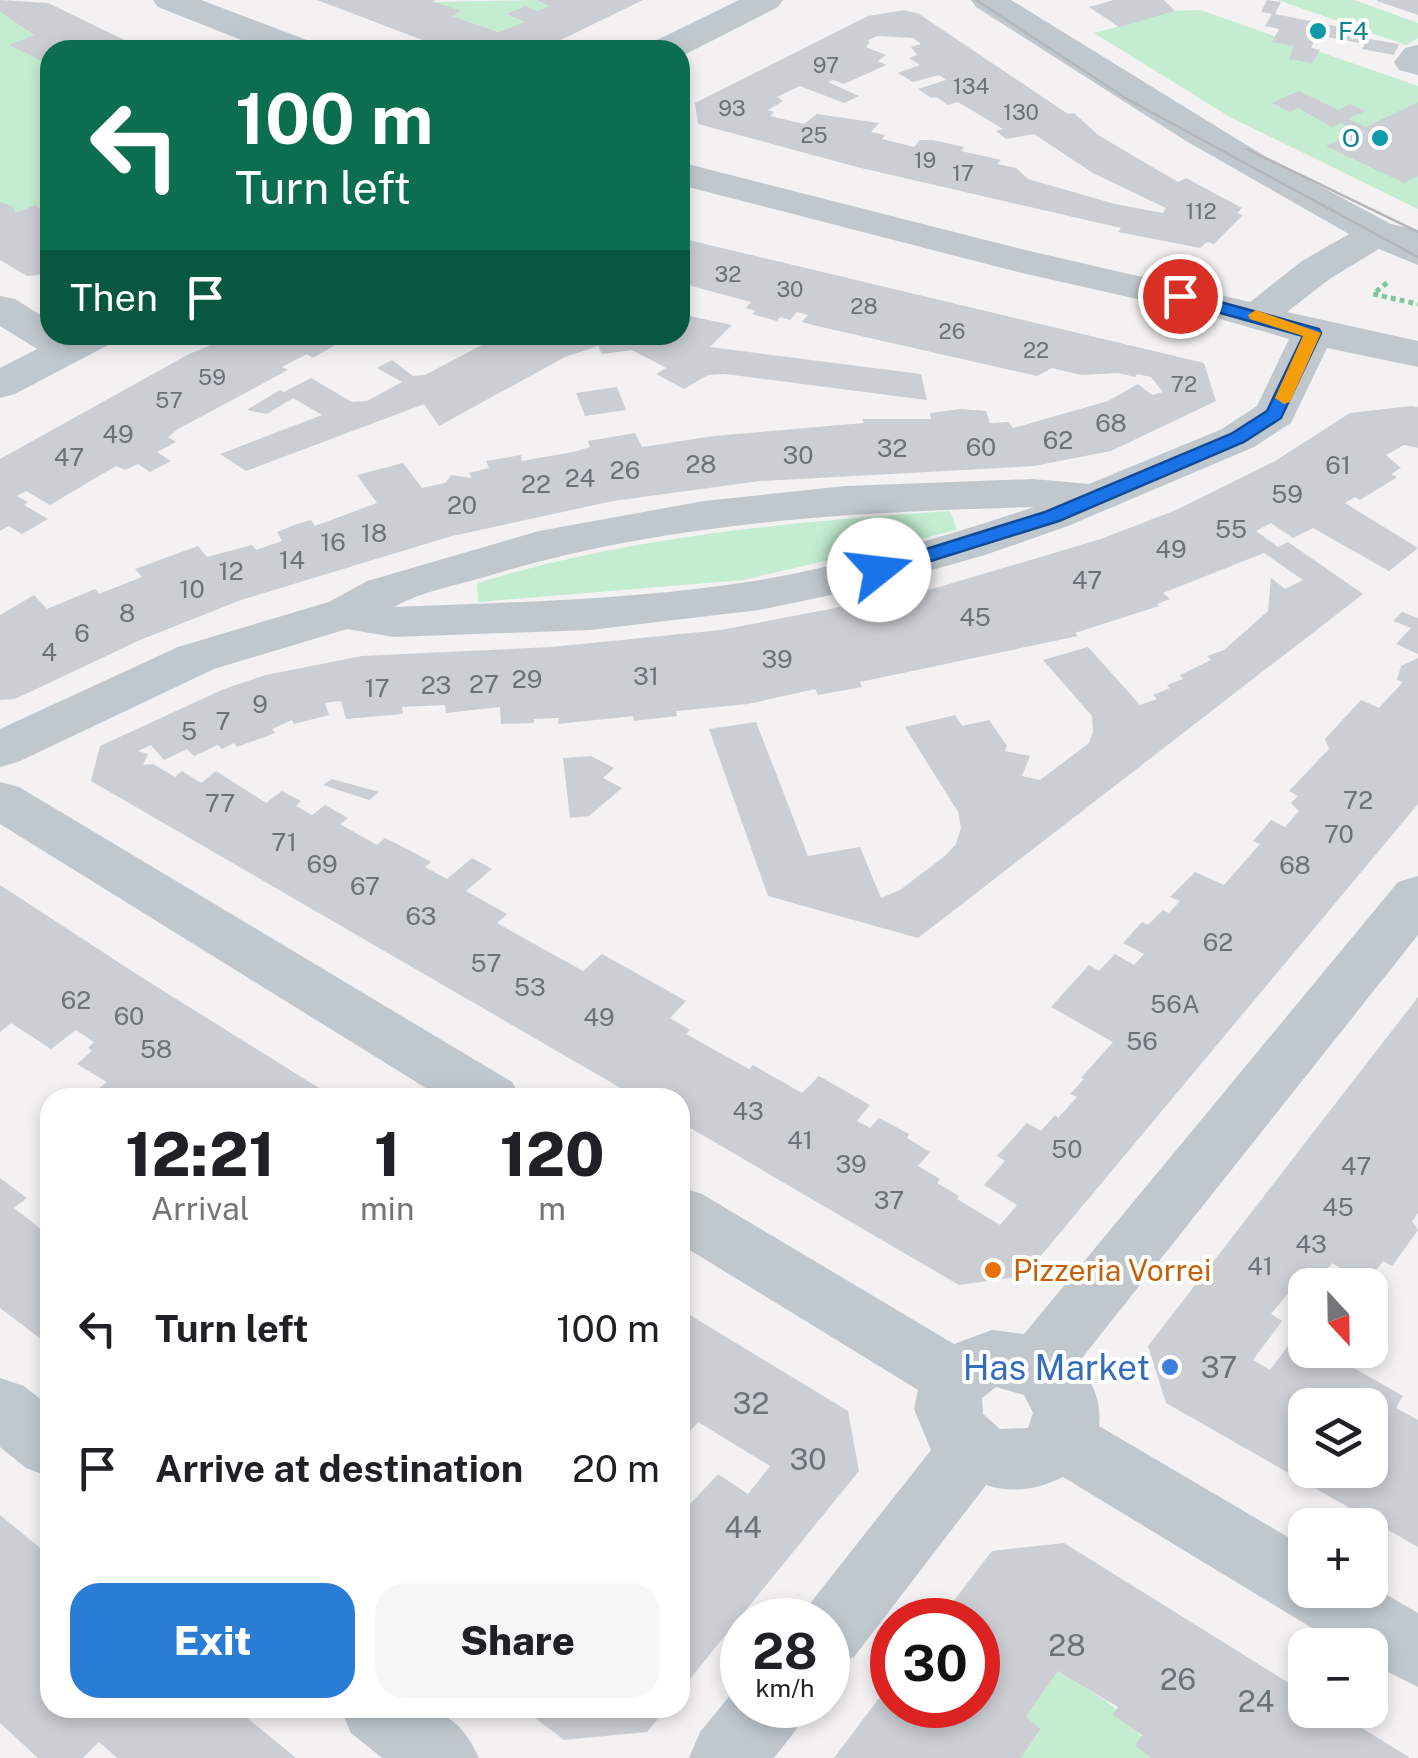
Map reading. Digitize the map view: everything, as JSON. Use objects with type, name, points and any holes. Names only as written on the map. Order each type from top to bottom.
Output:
[{"type":"street","points":[[170,0],[273,40]]},
{"type":"street","points":[[686,40],[766,0]]},
{"type":"street","points":[[988,0],[1135,96],[1406,237],[1418,253]]},
{"type":"street","points":[[690,176],[1018,260],[1260,316],[1313,333],[1418,354]]},
{"type":"street","points":[[1260,316],[1280,295],[1340,255],[1406,237]]},
{"type":"street","points":[[0,308],[40,325]]},
{"type":"street","points":[[346,614],[393,622],[590,615],[759,595],[879,570],[968,545],[1052,516],[1224,444],[1275,414],[1313,333]]},
{"type":"street","points":[[0,384],[75,345]]},
{"type":"street","points":[[0,750],[196,658],[346,614],[384,592],[540,546],[704,515],[846,500],[1034,493],[1091,498]]},
{"type":"street","points":[[952,498],[968,545]]},
{"type":"street","points":[[457,570],[467,619]]},
{"type":"street","points":[[0,800],[475,1088]]},
{"type":"street","points":[[1037,1366],[1418,896]]},
{"type":"street","points":[[690,1218],[956,1379]]},
{"type":"street","points":[[992,1358],[1022,1360],[1037,1366],[1057,1383],[1067,1406],[1060,1439],[1052,1449],[1028,1460],[999,1460],[962,1440],[947,1402],[956,1379],[978,1362],[992,1358]]},
{"type":"street","points":[[0,1408],[40,1439]]},
{"type":"street","points":[[1060,1439],[1288,1575]]},
{"type":"street","points":[[850,1605],[973,1449]]},
{"type":"street","points":[[1343,1608],[1418,1652]]},
{"type":"street","points":[[390,1718],[441,1758]]},
{"type":"street","points":[[727,1758],[751,1728]]},
{"type":"green space","points":[[536,0],[549,6],[538,11],[525,6],[508,14],[525,22],[498,32],[452,16],[459,11],[433,2]]},
{"type":"green space","points":[[1278,0],[1354,0],[1418,23],[1418,38],[1406,45]]},
{"type":"green space","points":[[1200,10],[1418,86],[1418,209],[1230,117],[1094,33],[1175,11]]},
{"type":"green space","points":[[0,12],[34,35],[10,45],[40,60],[40,208],[35,205],[16,213],[12,206],[0,202]]},
{"type":"green space","points":[[950,511],[957,530],[743,580],[478,602],[477,583],[593,553],[771,526]]},
{"type":"green space","points":[[1058,1671],[1125,1717],[1151,1758],[1021,1758],[1041,1730],[1026,1717]]},
{"type":"building","points":[[0,0],[48,3],[124,40],[40,40],[40,60],[9,45],[34,35],[0,12]]},
{"type":"building","points":[[317,0],[436,0],[433,2],[461,11],[452,16],[498,32],[525,22],[507,14],[525,6],[538,11],[549,6],[536,0],[643,0],[561,40],[423,40]]},
{"type":"building","points":[[1114,0],[1164,0],[1175,11],[1119,27],[1089,7]]},
{"type":"building","name":"F4","points":[[1267,0],[1281,2],[1275,14],[1370,33],[1369,39],[1399,44],[1394,55],[1362,49],[1365,44],[1316,35],[1311,48],[1320,50],[1312,63],[1289,59],[1294,46],[1272,42],[1279,29],[1265,26],[1272,14],[1261,12]]},
{"type":"building","points":[[1418,0],[1418,15],[1377,1]]},
{"type":"building","points":[[905,10],[919,14],[1068,114],[1074,113],[1098,135],[1178,182],[1186,178],[1242,208],[1237,213],[1243,215],[1214,244],[1207,242],[1200,248],[1118,232],[1121,228],[857,167],[698,124],[695,103],[868,16]],"holes":[[[877,36],[913,38],[921,44],[911,47],[917,55],[909,58],[920,65],[898,73],[913,82],[939,75],[946,80],[918,89],[948,105],[958,102],[1003,129],[996,131],[1006,139],[1034,134],[1093,173],[1166,208],[1163,213],[1028,179],[1016,168],[997,164],[1001,160],[961,151],[964,147],[933,140],[920,140],[914,147],[882,139],[885,135],[871,132],[879,123],[817,114],[804,124],[770,116],[774,112],[768,110],[783,101],[777,97],[800,86],[844,103],[859,96],[828,82],[844,84],[886,65],[878,61],[886,55],[866,47],[870,42],[867,41]]]},
{"type":"building","name":"O","points":[[1299,91],[1338,110],[1350,104],[1365,111],[1349,119],[1366,127],[1418,102],[1418,176],[1404,183],[1326,146],[1358,131],[1341,123],[1332,127],[1298,108],[1290,112],[1272,103]]},
{"type":"building","points":[[0,202],[12,206],[16,213],[35,205],[40,208],[40,275],[27,276],[0,260]]},
{"type":"building","points":[[690,240],[1204,363],[1216,401],[1111,451],[1034,466],[760,481],[613,501],[452,536],[241,600],[140,640],[15,699],[0,700],[0,615],[34,595],[47,609],[95,589],[99,594],[142,577],[135,569],[198,546],[207,557],[252,545],[256,550],[282,541],[277,532],[297,524],[311,520],[315,526],[377,503],[357,475],[403,463],[422,488],[445,483],[451,475],[472,478],[469,473],[489,468],[486,461],[521,455],[522,461],[573,452],[590,447],[588,441],[635,433],[642,447],[714,436],[864,423],[862,419],[931,419],[930,413],[961,409],[986,411],[990,423],[1008,422],[1013,428],[1108,401],[1138,384],[1152,395],[1163,392],[1151,377],[1137,374],[1081,375],[1052,368],[1037,376],[802,322],[808,315],[797,312],[790,320],[780,317],[777,321],[752,314],[756,311],[746,308],[751,302],[690,286]]},
{"type":"building","points":[[690,316],[732,325],[710,347],[921,374],[927,400],[725,374],[708,375],[684,389],[656,374],[666,368],[632,350],[602,354],[598,346],[565,357],[439,426],[424,404],[246,471],[220,454],[322,415],[293,398],[267,414],[247,410],[280,390],[284,392],[311,378],[352,402],[367,401],[402,382],[377,368],[392,360],[413,376],[425,375],[482,345],[690,345]]},
{"type":"building","points":[[211,345],[335,345],[313,358],[307,354],[282,367],[288,370],[178,429],[168,437],[176,442],[157,452],[171,461],[150,472],[138,464],[125,470],[116,466],[50,505],[26,491],[17,496],[28,502],[24,505],[48,519],[22,534],[9,526],[0,531],[0,459]]},
{"type":"building","points":[[617,387],[626,410],[585,416],[576,393]]},
{"type":"building","points":[[1418,407],[1418,448],[1404,445],[1386,455],[1401,468],[1391,474],[1397,477],[1360,500],[1355,497],[1345,503],[1418,548],[1389,571],[1313,528],[1293,538],[1271,523],[1256,531],[1278,547],[1288,542],[1363,594],[918,938],[768,896],[709,729],[756,722],[808,856],[860,847],[881,898],[900,890],[945,856],[956,844],[961,828],[958,812],[905,727],[955,715],[962,726],[989,720],[1007,746],[1005,751],[1030,756],[1022,776],[1040,780],[1089,743],[1093,731],[1092,716],[1043,660],[1088,647],[1140,705],[1157,699],[1153,695],[1183,679],[1180,675],[1211,660],[1207,656],[1224,650],[1268,611],[1271,578],[1285,589],[1303,580],[1264,553],[1163,593],[1170,599],[1159,606],[1075,633],[1078,636],[860,682],[862,687],[818,695],[815,689],[748,704],[676,711],[677,716],[558,724],[559,718],[534,719],[534,723],[501,724],[500,707],[446,713],[445,705],[402,707],[403,714],[346,719],[341,701],[325,703],[329,715],[294,724],[292,720],[272,729],[275,733],[237,747],[234,743],[222,749],[218,745],[194,756],[187,749],[164,760],[151,745],[138,751],[148,754],[143,765],[153,764],[175,777],[182,771],[201,783],[216,771],[266,803],[282,791],[301,801],[296,806],[312,815],[325,805],[348,818],[340,824],[377,845],[385,838],[409,850],[431,862],[425,867],[447,879],[472,858],[492,869],[466,891],[507,914],[497,923],[583,971],[602,954],[686,1001],[670,1018],[690,1030],[686,1034],[749,1069],[753,1065],[802,1093],[819,1076],[870,1105],[857,1121],[870,1128],[879,1118],[909,1134],[907,1138],[930,1152],[918,1166],[940,1179],[937,1183],[959,1196],[957,1199],[1000,1225],[1017,1205],[984,1185],[1005,1161],[997,1156],[1027,1123],[1041,1131],[1055,1115],[1058,1118],[1077,1097],[1070,1094],[1084,1079],[1081,1078],[1113,1042],[1051,1007],[1089,965],[1099,971],[1115,954],[1134,965],[1144,954],[1123,943],[1142,922],[1148,925],[1163,910],[1169,913],[1180,901],[1170,897],[1195,872],[1224,885],[1260,844],[1253,841],[1271,820],[1285,827],[1299,811],[1291,803],[1298,796],[1289,791],[1329,749],[1325,739],[1361,700],[1379,708],[1403,682],[1397,680],[1401,666],[1418,658],[1418,804],[1024,1276],[959,1285],[690,1128],[690,1088],[621,1088],[91,781],[100,746],[224,689],[266,675],[362,656],[552,647],[721,630],[929,590],[1101,539],[1176,510],[1275,461],[1350,413]]},
{"type":"building","points":[[1402,612],[1418,618],[1418,654],[1396,644],[1411,628],[1393,621]]},
{"type":"building","points":[[591,756],[614,768],[603,778],[622,788],[589,816],[570,818],[563,758]]},
{"type":"building","points":[[332,779],[379,792],[369,800],[323,785]]},
{"type":"building","points":[[0,885],[319,1088],[99,1088],[107,1082],[77,1064],[92,1051],[88,1048],[94,1042],[76,1030],[51,1049],[11,1023],[0,1032]]},
{"type":"building","points":[[1418,997],[1418,1213],[1412,1221],[1418,1230],[1392,1266],[1383,1261],[1378,1268],[1341,1268],[1332,1263],[1328,1268],[1288,1268],[1288,1293],[1271,1314],[1282,1321],[1253,1360],[1270,1370],[1288,1346],[1288,1368],[1354,1368],[1403,1396],[1396,1408],[1418,1420],[1418,1547],[1388,1530],[1388,1508],[1350,1508],[1315,1488],[1388,1488],[1388,1388],[1288,1388],[1288,1473],[1166,1403],[1148,1346]]},
{"type":"building","points":[[0,1178],[27,1198],[14,1208],[40,1228],[40,1338],[0,1308]]},
{"type":"building","points":[[690,1315],[848,1411],[859,1471],[756,1598],[720,1598],[720,1642],[690,1679],[690,1504],[718,1474],[748,1494],[770,1466],[698,1422],[690,1431]]},
{"type":"building","points":[[0,1515],[40,1548],[40,1718],[247,1718],[296,1758],[117,1758],[99,1742],[83,1758],[38,1758],[0,1723]]},
{"type":"building","points":[[1064,1543],[1288,1682],[1288,1728],[1362,1728],[1410,1758],[1151,1758],[1135,1746],[1142,1735],[1113,1715],[1118,1707],[1058,1671],[1026,1717],[1041,1729],[1021,1758],[834,1758],[870,1710],[870,1728],[1000,1728],[1000,1598],[956,1598],[992,1551]]},
{"type":"building","points":[[535,1718],[659,1718],[647,1732],[564,1740]]},
{"type":"tram line","points":[[976,0],[1127,99],[1418,257]]},
{"type":"tram line","points":[[1247,149],[1418,232]]},
{"type":"slow traffic","points":[[1256,315],[1313,333],[1284,398]]},
{"type":"place","name":"F4","points":[[1318,31]]},
{"type":"place","name":"O","points":[[1380,138]]},
{"type":"place","name":"Pizzeria Vorrei","points":[[993,1270]]},
{"type":"place","name":"Has Market","points":[[1170,1367]]},
{"type":"route","points":[[879,570],[1052,516],[1238,438],[1275,414],[1313,333],[1180,296]]}]
